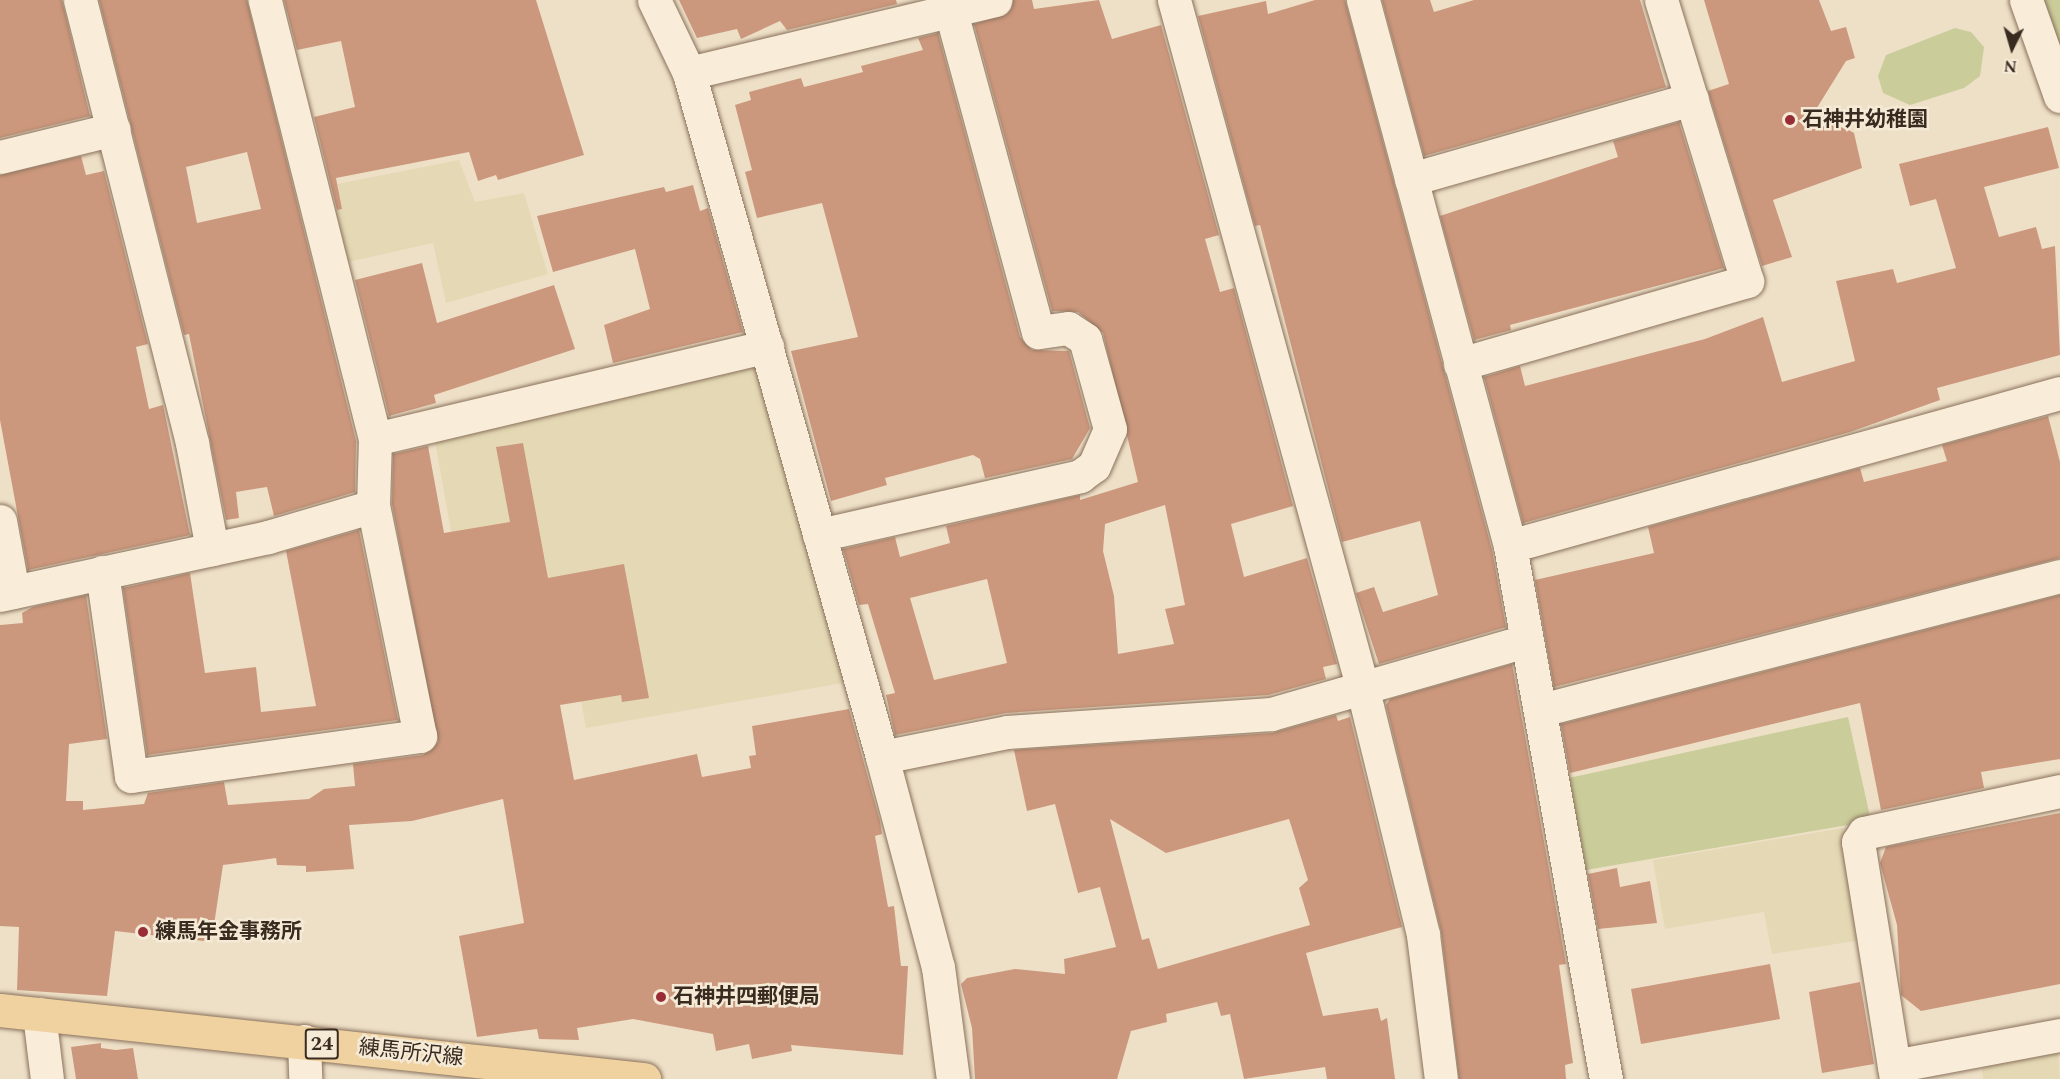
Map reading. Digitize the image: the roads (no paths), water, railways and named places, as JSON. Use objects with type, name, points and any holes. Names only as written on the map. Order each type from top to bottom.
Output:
[{"type":"main road","name":"練馬所沢線","points":[[0,1010],[644,1079]]},
{"type":"street","points":[[80,0],[192,443],[212,549]]},
{"type":"street","points":[[102,572],[131,776],[420,736],[373,506],[375,439],[265,0]]},
{"type":"street","points":[[654,0],[689,73],[882,757],[938,967],[953,1079]]},
{"type":"street","points":[[689,73],[884,13],[951,10],[995,0]]},
{"type":"street","points":[[1174,0],[1362,686],[1423,935],[1441,1079]]},
{"type":"street","points":[[1363,0],[1510,546],[1606,1079]]},
{"type":"street","points":[[1460,364],[1747,281],[1661,0]]},
{"type":"street","points":[[2026,0],[2060,96]]},
{"type":"street","points":[[819,535],[1080,476],[1094,466],[1110,429],[1085,339],[1068,328],[1038,332],[951,10]]},
{"type":"street","points":[[1411,179],[1692,99]]},
{"type":"street","points":[[0,158],[114,129]]},
{"type":"street","points":[[375,439],[767,346]]},
{"type":"street","points":[[1510,546],[2060,393]]},
{"type":"street","points":[[0,521],[6,594],[212,549],[373,506]]},
{"type":"street","points":[[1541,710],[2060,576]]},
{"type":"street","points":[[882,757],[1007,732],[1271,714],[1362,686],[1526,641]]},
{"type":"street","points":[[2060,791],[1864,833],[1858,842],[1895,1072],[2060,1035]]},
{"type":"street","points":[[39,1014],[47,1079]]},
{"type":"street","points":[[304,1041],[305,1079]]},
{"type":"place","name":"石神井幼稚園","points":[[1790,120]]},
{"type":"place","name":"練馬年金事務所","points":[[143,932]]},
{"type":"place","name":"石神井四郵便局","points":[[661,997]]}]
